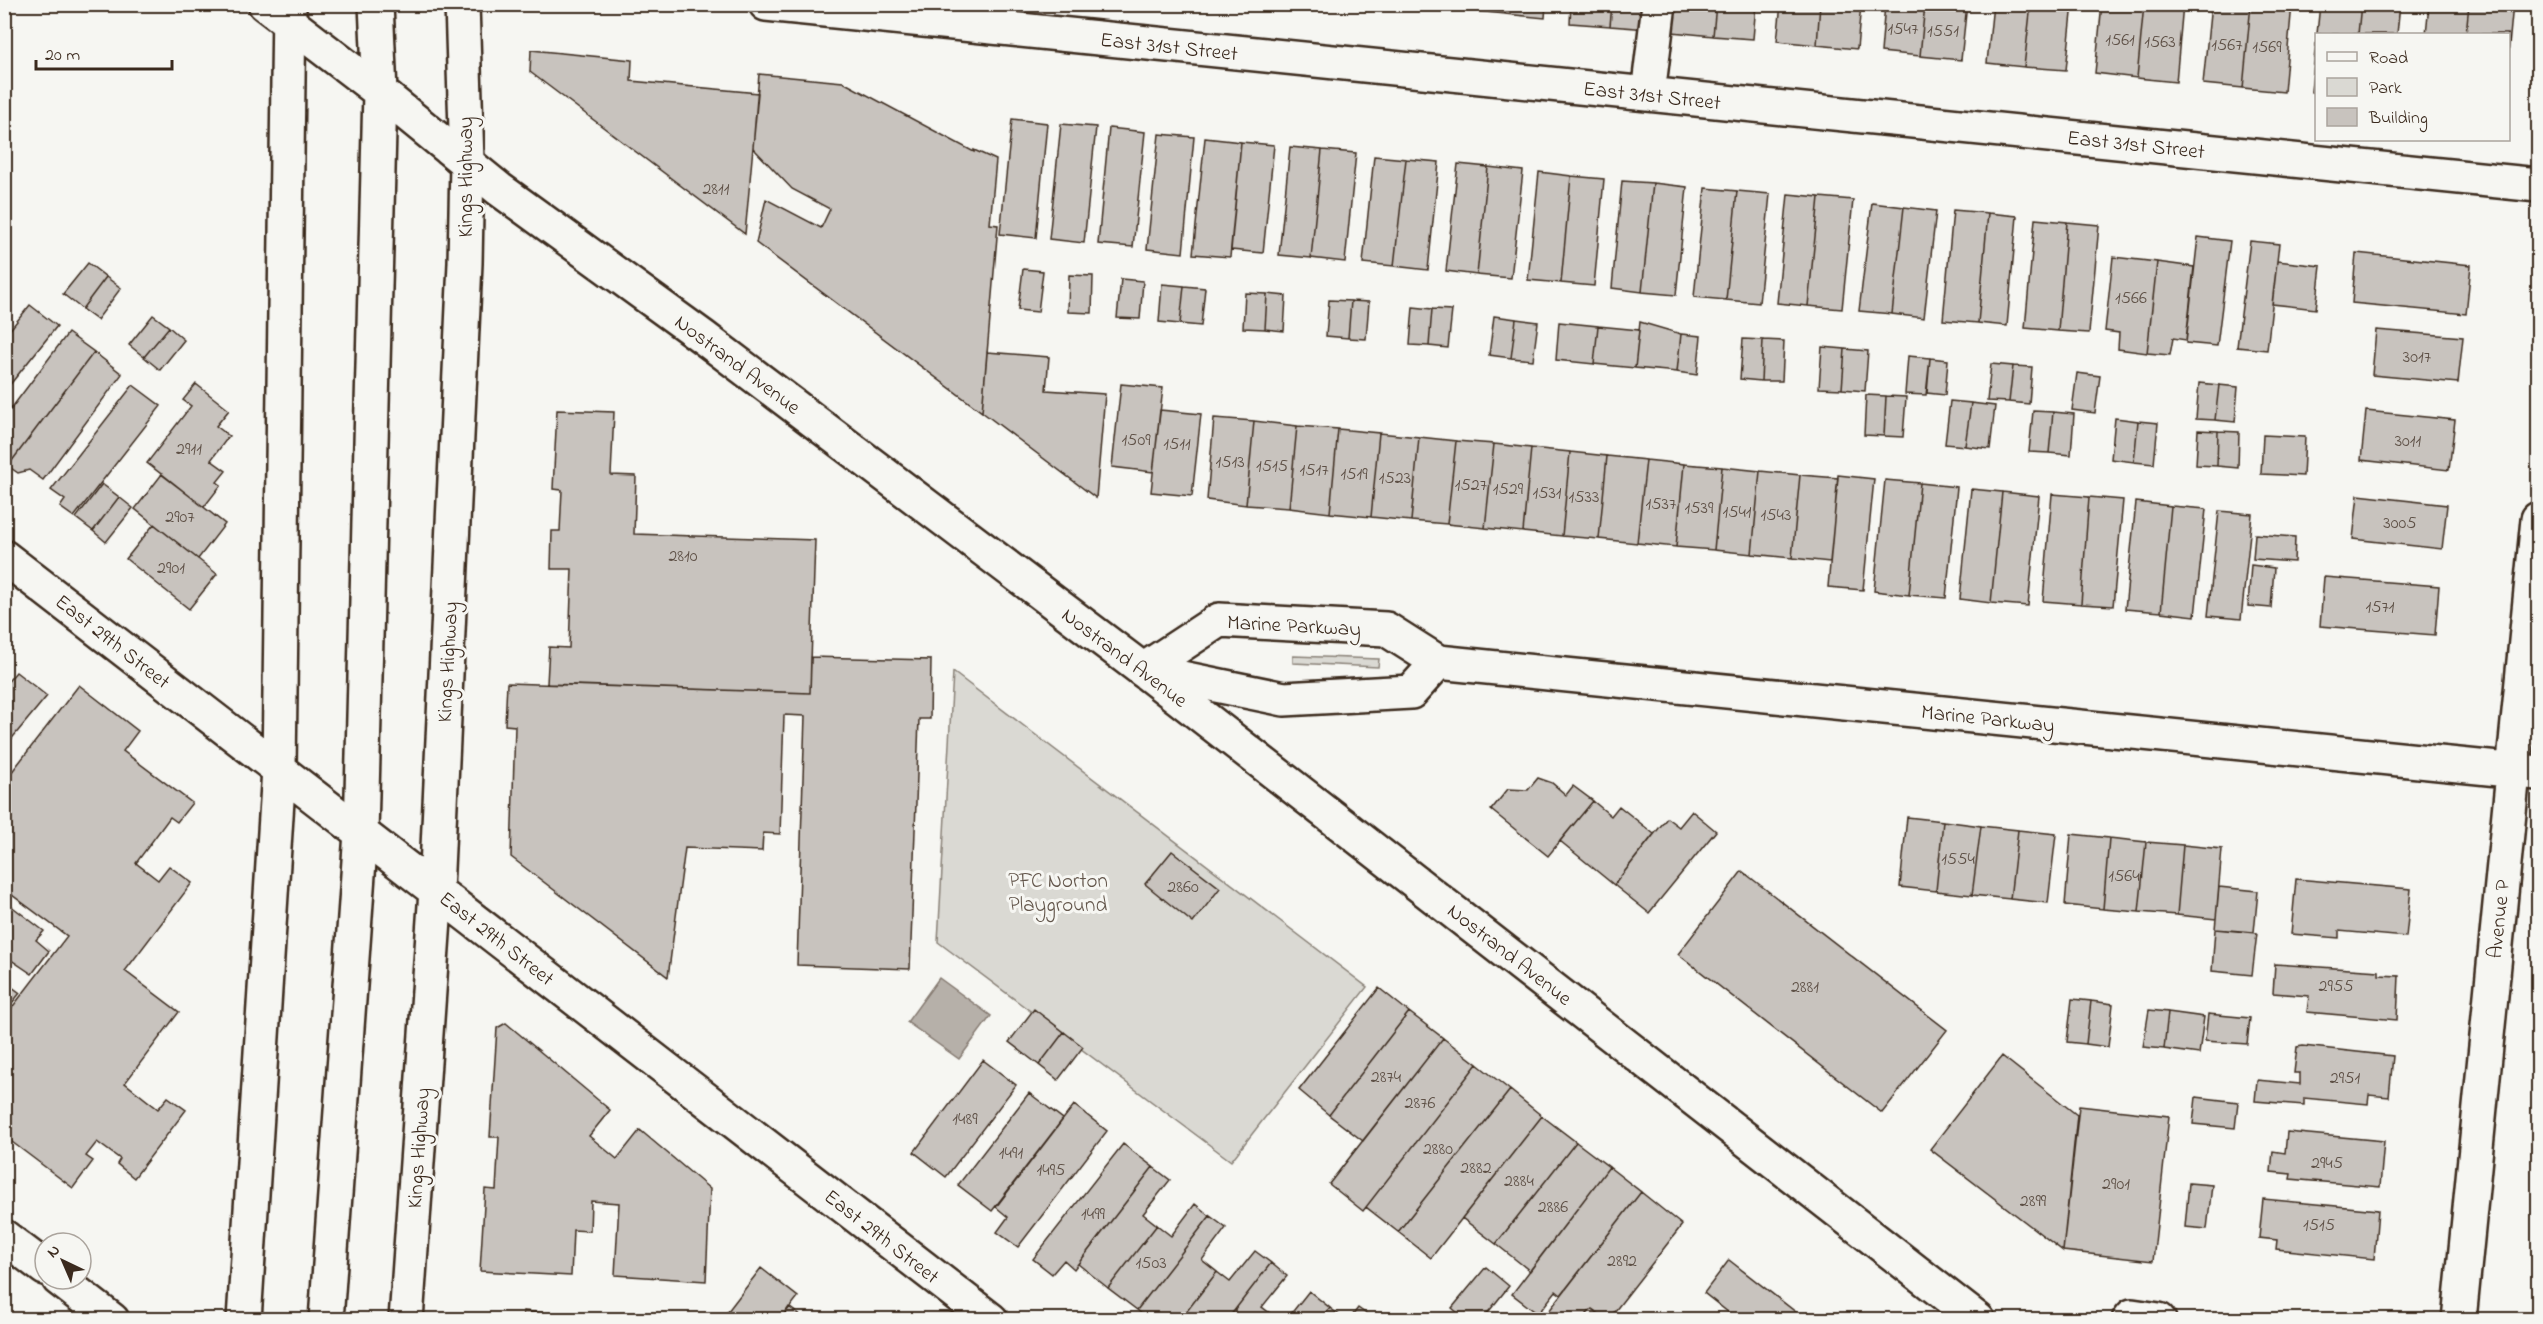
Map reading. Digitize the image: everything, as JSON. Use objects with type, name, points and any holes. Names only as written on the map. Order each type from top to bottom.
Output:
[{"type":"street","points":[[326,1320],[361,833],[380,92],[376,4]]},
{"type":"street","name":"Kings Highway","points":[[406,1320],[436,891],[465,263],[467,162],[462,4]]},
{"type":"street","name":"East 31st Street","points":[[766,4],[2538,185]]},
{"type":"street","points":[[1648,94],[1659,4]]},
{"type":"street","points":[[244,1320],[279,769],[281,11]]},
{"type":"street","name":"Nostrand Avenue","points":[[281,11],[499,189],[703,337],[1143,670],[1978,1320]]},
{"type":"street","name":"Avenue P","points":[[2459,1320],[2526,772],[2538,519]]},
{"type":"street","name":"East 29th Street","points":[[4,557],[991,1320]]},
{"type":"street","name":"Marine Parkway","points":[[1143,670],[1219,620],[1386,629],[1438,662],[2526,772]]},
{"type":"street","points":[[1143,670],[1284,699],[1411,692],[1438,662]]},
{"type":"street","points":[[4,1237],[33,1259]]},
{"type":"street","points":[[75,1291],[112,1320]]},
{"type":"street","points":[[2129,1320],[2132,1316],[2159,1320]]},
{"type":"green space","points":[[1293,656],[1379,659],[1378,667],[1293,663]]},
{"type":"green space","name":"PFC Norton Playground","points":[[953,672],[1367,987],[1231,1161],[938,942]]},
{"type":"shaded area","points":[[939,978],[991,1016],[959,1059],[907,1022]]},
{"type":"building","points":[[1465,4],[1506,4],[1505,14],[1465,10]]},
{"type":"building","points":[[1506,4],[1546,4],[1545,18],[1505,14]]},
{"type":"building","points":[[1571,4],[1612,4],[1610,26],[1570,23]]},
{"type":"building","points":[[1612,4],[1650,4],[1648,29],[1610,26]]},
{"type":"building","points":[[1675,4],[1716,4],[1713,36],[1672,32]]},
{"type":"building","points":[[1716,4],[1756,4],[1753,39],[1713,36]]},
{"type":"building","points":[[1781,4],[1820,4],[1817,45],[1777,41]]},
{"type":"building","points":[[1820,4],[1861,4],[1857,49],[1817,45]]},
{"type":"building","points":[[1885,4],[1925,4],[1920,56],[1881,52]]},
{"type":"building","points":[[1925,4],[1967,4],[1961,60],[1920,56]]},
{"type":"building","points":[[1993,4],[2031,4],[2024,67],[1987,63]]},
{"type":"building","points":[[2031,4],[2073,4],[2066,70],[2024,67]]},
{"type":"building","points":[[2102,4],[2144,4],[2137,78],[2095,73]]},
{"type":"building","points":[[2144,4],[2183,4],[2176,82],[2137,78]]},
{"type":"building","points":[[2211,4],[2251,4],[2243,88],[2203,84]]},
{"type":"building","points":[[2251,4],[2292,4],[2284,92],[2243,88]]},
{"type":"building","points":[[2320,4],[2361,4],[2358,33],[2317,33]]},
{"type":"building","points":[[2361,4],[2400,4],[2397,33],[2358,33]]},
{"type":"building","points":[[2429,4],[2469,4],[2466,33],[2426,33]]},
{"type":"building","points":[[2469,4],[2513,4],[2510,36],[2510,33],[2466,33]]},
{"type":"building","points":[[531,50],[632,60],[631,81],[758,93],[745,234],[530,72]]},
{"type":"building","points":[[2315,51],[2315,93],[2311,92]]},
{"type":"building","points":[[759,74],[843,82],[974,152],[974,150],[996,160],[990,224],[998,225],[982,412],[756,243],[766,199],[821,228],[830,209],[792,189],[753,148]]},
{"type":"building","points":[[1012,119],[1047,123],[1036,238],[1000,234]]},
{"type":"building","points":[[1061,124],[1096,127],[1084,243],[1049,239]]},
{"type":"building","points":[[1109,128],[1145,132],[1133,247],[1098,244]]},
{"type":"building","points":[[1159,134],[1194,137],[1183,253],[1147,249]]},
{"type":"building","points":[[1205,138],[1241,142],[1230,257],[1193,254]]},
{"type":"building","points":[[1241,142],[1274,145],[1263,253],[1231,250]]},
{"type":"building","points":[[1290,147],[1322,150],[1311,258],[1279,255]]},
{"type":"building","points":[[1322,150],[1356,153],[1345,262],[1311,258]]},
{"type":"building","points":[[1374,156],[1406,159],[1394,266],[1363,263]]},
{"type":"building","points":[[1406,159],[1439,162],[1428,270],[1394,266]]},
{"type":"building","points":[[1458,164],[1488,167],[1477,275],[1446,271]]},
{"type":"building","points":[[1488,167],[1523,171],[1511,278],[1477,275]]},
{"type":"building","points":[[1539,172],[1571,176],[1561,283],[1528,280]]},
{"type":"building","points":[[1571,176],[1604,179],[1594,286],[1561,283]]},
{"type":"building","points":[[1622,181],[1653,183],[1642,292],[1612,288]]},
{"type":"building","points":[[1653,183],[1687,187],[1676,295],[1642,292]]},
{"type":"building","points":[[1705,188],[1737,191],[1726,300],[1694,297]]},
{"type":"building","points":[[1737,191],[1770,194],[1759,303],[1726,300]]},
{"type":"building","points":[[1788,194],[1819,197],[1808,306],[1777,303]]},
{"type":"building","points":[[1819,197],[1853,200],[1842,309],[1808,306]]},
{"type":"building","points":[[1872,203],[1904,207],[1892,314],[1859,311]]},
{"type":"building","points":[[1904,207],[1936,211],[1924,318],[1892,314]]},
{"type":"building","points":[[1953,210],[1988,213],[1978,323],[1943,320]]},
{"type":"building","points":[[1988,213],[2017,216],[2007,326],[1978,323]]},
{"type":"building","points":[[2035,219],[2067,222],[2058,331],[2025,328]]},
{"type":"building","points":[[2067,222],[2099,225],[2089,333],[2058,331]]},
{"type":"building","points":[[2198,237],[2230,241],[2217,346],[2186,343]]},
{"type":"building","points":[[2250,241],[2279,244],[2267,350],[2237,347]]},
{"type":"building","points":[[2356,253],[2471,265],[2466,314],[2352,303]]},
{"type":"building","points":[[2113,257],[2157,262],[2147,353],[2118,349],[2119,333],[2105,331]]},
{"type":"building","points":[[2277,261],[2321,266],[2316,309],[2272,304]]},
{"type":"building","points":[[2157,262],[2194,267],[2186,340],[2173,338],[2170,355],[2147,353]]},
{"type":"building","points":[[88,263],[106,277],[82,309],[63,294]]},
{"type":"building","points":[[1023,269],[1043,271],[1038,312],[1018,310]]},
{"type":"building","points":[[1069,275],[1093,276],[1092,313],[1068,312]]},
{"type":"building","points":[[106,277],[121,288],[97,320],[82,309]]},
{"type":"building","points":[[1121,279],[1143,281],[1140,319],[1117,318]]},
{"type":"building","points":[[1162,284],[1184,286],[1180,324],[1159,322]]},
{"type":"building","points":[[1184,286],[1205,288],[1201,326],[1180,324]]},
{"type":"building","points":[[1245,293],[1267,294],[1265,329],[1243,328]]},
{"type":"building","points":[[1267,294],[1286,296],[1284,331],[1265,329]]},
{"type":"building","points":[[1329,300],[1351,301],[1348,338],[1326,336]]},
{"type":"building","points":[[1351,301],[1369,302],[1366,339],[1348,338]]},
{"type":"building","points":[[30,305],[57,326],[4,392],[4,337]]},
{"type":"building","points":[[1413,307],[1432,309],[1429,346],[1410,345]]},
{"type":"building","points":[[1432,309],[1452,310],[1448,348],[1429,346]]},
{"type":"building","points":[[153,315],[169,327],[144,357],[129,345]]},
{"type":"building","points":[[1494,316],[1516,319],[1511,358],[1489,355]]},
{"type":"building","points":[[1516,319],[1538,322],[1533,360],[1511,358]]},
{"type":"building","points":[[1559,322],[1598,326],[1594,364],[1556,360]]},
{"type":"building","points":[[1640,322],[1681,334],[1677,372],[1635,368]]},
{"type":"building","points":[[1598,326],[1639,330],[1635,368],[1594,364]]},
{"type":"building","points":[[169,327],[184,340],[160,370],[144,357]]},
{"type":"building","points":[[2376,330],[2463,337],[2458,383],[2372,375]]},
{"type":"building","points":[[68,333],[94,352],[8,466],[4,463],[4,418]]},
{"type":"building","points":[[1681,334],[1701,336],[1697,375],[1677,372]]},
{"type":"building","points":[[1743,339],[1763,340],[1761,381],[1740,379]]},
{"type":"building","points":[[1763,340],[1784,341],[1782,381],[1761,381]]},
{"type":"building","points":[[1822,347],[1845,349],[1842,389],[1819,388]]},
{"type":"building","points":[[1845,349],[1868,351],[1865,391],[1842,389]]},
{"type":"building","points":[[94,352],[122,374],[43,480],[29,470],[18,473],[8,466]]},
{"type":"building","points":[[987,352],[1049,357],[1046,390],[1105,394],[1096,498],[982,412]]},
{"type":"building","points":[[1908,356],[1930,358],[1926,395],[1905,394]]},
{"type":"building","points":[[1930,358],[1948,360],[1945,395],[1927,393]]},
{"type":"building","points":[[1991,364],[2013,366],[2009,402],[1987,401]]},
{"type":"building","points":[[2013,366],[2032,367],[2029,404],[2009,402]]},
{"type":"building","points":[[2077,373],[2100,376],[2095,413],[2072,410]]},
{"type":"building","points":[[2199,383],[2219,385],[2215,420],[2196,419]]},
{"type":"building","points":[[196,384],[229,410],[216,426],[229,436],[211,460],[226,471],[217,482],[221,485],[204,507],[147,463],[191,406],[183,400]]},
{"type":"building","points":[[1121,384],[1163,388],[1153,472],[1112,467]]},
{"type":"building","points":[[133,385],[161,406],[74,517],[60,507],[65,500],[51,490]]},
{"type":"building","points":[[2219,385],[2238,387],[2235,422],[2215,420]]},
{"type":"building","points":[[1866,395],[1886,396],[1884,436],[1864,435]]},
{"type":"building","points":[[1886,396],[1906,397],[1903,437],[1884,436]]},
{"type":"building","points":[[1950,401],[1971,403],[1965,446],[1945,444]]},
{"type":"building","points":[[1971,403],[1995,406],[1990,449],[1965,446]]},
{"type":"building","points":[[557,410],[614,412],[611,475],[636,476],[634,534],[815,540],[810,693],[547,684],[549,647],[569,648],[572,569],[551,569],[552,531],[560,531],[562,490],[553,489]]},
{"type":"building","points":[[1160,410],[1201,414],[1192,496],[1151,492]]},
{"type":"building","points":[[2033,411],[2053,412],[2049,453],[2029,452]]},
{"type":"building","points":[[2366,411],[2455,420],[2449,470],[2361,460]]},
{"type":"building","points":[[2053,412],[2074,414],[2071,455],[2049,453]]},
{"type":"building","points":[[1214,418],[1254,421],[1246,505],[1207,500]]},
{"type":"building","points":[[2115,418],[2138,421],[2134,462],[2111,459]]},
{"type":"building","points":[[1254,421],[1297,426],[1289,508],[1246,505]]},
{"type":"building","points":[[2138,421],[2158,423],[2154,464],[2134,462]]},
{"type":"building","points":[[1297,426],[1338,429],[1330,513],[1289,508]]},
{"type":"building","points":[[1338,429],[1379,433],[1371,517],[1330,513]]},
{"type":"building","points":[[2198,430],[2218,431],[2217,466],[2196,465]]},
{"type":"building","points":[[2218,431],[2239,432],[2238,468],[2217,466]]},
{"type":"building","points":[[1379,433],[1419,437],[1411,521],[1371,517]]},
{"type":"building","points":[[2263,435],[2305,437],[2303,476],[2261,474]]},
{"type":"building","points":[[1419,437],[1456,441],[1447,524],[1411,521]]},
{"type":"building","points":[[1456,441],[1494,444],[1485,528],[1447,524]]},
{"type":"building","points":[[1494,444],[1531,448],[1523,532],[1485,528]]},
{"type":"building","points":[[1531,448],[1570,452],[1562,536],[1523,532]]},
{"type":"building","points":[[1570,452],[1607,456],[1599,539],[1562,536]]},
{"type":"building","points":[[1607,456],[1646,460],[1637,543],[1599,539]]},
{"type":"building","points":[[1646,460],[1684,464],[1676,547],[1637,543]]},
{"type":"building","points":[[1684,464],[1722,467],[1714,550],[1676,547]]},
{"type":"building","points":[[1722,467],[1760,471],[1752,554],[1714,550]]},
{"type":"building","points":[[1760,471],[1800,475],[1792,558],[1752,554]]},
{"type":"building","points":[[162,474],[225,524],[198,559],[135,509]]},
{"type":"building","points":[[1800,475],[1838,478],[1830,562],[1792,558]]},
{"type":"building","points":[[1838,475],[1874,479],[1863,590],[1828,587]]},
{"type":"building","points":[[1885,480],[1920,483],[1909,595],[1874,591]]},
{"type":"building","points":[[1920,483],[1957,487],[1946,598],[1909,595]]},
{"type":"building","points":[[102,484],[119,497],[93,531],[76,518]]},
{"type":"building","points":[[1971,489],[2002,492],[1991,603],[1960,599]]},
{"type":"building","points":[[2002,492],[2039,496],[2028,606],[1991,603]]},
{"type":"building","points":[[2052,494],[2089,497],[2081,604],[2043,601]]},
{"type":"building","points":[[2358,495],[2447,505],[2442,549],[2353,539]]},
{"type":"building","points":[[119,497],[133,508],[106,542],[93,531]]},
{"type":"building","points":[[2089,497],[2123,500],[2113,606],[2081,604]]},
{"type":"building","points":[[2136,502],[2171,506],[2161,612],[2125,609]]},
{"type":"building","points":[[2171,506],[2206,509],[2195,616],[2161,612]]},
{"type":"building","points":[[2219,511],[2252,514],[2241,619],[2208,616]]},
{"type":"building","points":[[154,524],[217,574],[189,609],[126,559]]},
{"type":"building","points":[[2255,534],[2295,537],[2294,562],[2253,559]]},
{"type":"building","points":[[2251,565],[2274,568],[2271,608],[2248,606]]},
{"type":"building","points":[[2324,577],[2439,586],[2435,635],[2320,626]]},
{"type":"building","points":[[811,657],[931,660],[930,719],[919,719],[910,969],[797,965],[805,716],[784,715],[780,834],[763,833],[762,851],[685,848],[668,977],[511,857],[515,726],[505,725],[507,683],[810,693]]},
{"type":"building","points":[[16,672],[47,696],[4,748],[4,686]]},
{"type":"building","points":[[79,685],[138,731],[123,751],[192,803],[177,822],[170,817],[136,863],[158,880],[169,866],[192,883],[125,971],[179,1012],[125,1083],[158,1109],[168,1097],[186,1110],[134,1178],[117,1164],[120,1159],[97,1142],[86,1156],[93,1161],[73,1188],[4,1136],[4,1018],[67,936],[4,889],[4,782]]},
{"type":"building","points":[[1538,778],[1552,783],[1566,795],[1573,786],[1593,801],[1548,856],[1491,810],[1508,789],[1528,790]]},
{"type":"building","points":[[1593,801],[1611,816],[1619,806],[1654,834],[1614,885],[1560,841]]},
{"type":"building","points":[[1692,811],[1716,831],[1649,913],[1614,885],[1667,818],[1679,827]]},
{"type":"building","points":[[1907,817],[1943,821],[1936,891],[1900,887]]},
{"type":"building","points":[[1943,821],[1981,826],[1972,895],[1936,891]]},
{"type":"building","points":[[1981,826],[2018,830],[2010,899],[1972,895]]},
{"type":"building","points":[[2018,830],[2056,834],[2048,903],[2010,899]]},
{"type":"building","points":[[2071,834],[2109,838],[2103,909],[2065,905]]},
{"type":"building","points":[[2109,838],[2146,842],[2139,912],[2103,909]]},
{"type":"building","points":[[2146,842],[2183,845],[2177,915],[2139,912]]},
{"type":"building","points":[[2183,845],[2222,849],[2216,919],[2177,915]]},
{"type":"building","points":[[1172,851],[1220,888],[1193,923],[1145,884]]},
{"type":"building","points":[[1742,871],[1947,1030],[1882,1113],[1678,954]]},
{"type":"building","points":[[2296,879],[2411,889],[2406,937],[2339,931],[2339,938],[2291,934]]},
{"type":"building","points":[[2219,887],[2258,891],[2254,932],[2215,929]]},
{"type":"building","points":[[4,900],[10,905],[4,912]]},
{"type":"building","points":[[10,905],[44,931],[36,940],[49,951],[32,974],[4,955],[4,912]]},
{"type":"building","points":[[2215,929],[2257,933],[2252,975],[2212,971]]},
{"type":"building","points":[[2275,964],[2379,971],[2379,975],[2399,976],[2397,1020],[2307,1012],[2309,996],[2273,993]]},
{"type":"building","points":[[4,981],[20,993],[4,1013]]},
{"type":"building","points":[[1379,988],[1409,1012],[1329,1115],[1299,1090]]},
{"type":"building","points":[[2072,999],[2091,1001],[2086,1044],[2067,1042]]},
{"type":"building","points":[[2091,1001],[2113,1004],[2108,1047],[2086,1044]]},
{"type":"building","points":[[1034,1009],[1064,1032],[1039,1065],[1009,1042]]},
{"type":"building","points":[[2149,1010],[2168,1012],[2164,1049],[2143,1047]]},
{"type":"building","points":[[1409,1012],[1443,1038],[1363,1141],[1329,1115]]},
{"type":"building","points":[[2168,1012],[2204,1017],[2199,1054],[2164,1049]]},
{"type":"building","points":[[2208,1014],[2250,1018],[2247,1044],[2205,1041]]},
{"type":"building","points":[[506,1023],[610,1110],[589,1136],[617,1159],[640,1130],[710,1189],[706,1281],[615,1275],[619,1203],[591,1201],[590,1231],[573,1230],[571,1276],[480,1271],[485,1189],[496,1190],[499,1137],[490,1137],[497,1028]]},
{"type":"building","points":[[1064,1032],[1083,1047],[1058,1080],[1039,1065]]},
{"type":"building","points":[[1443,1038],[1477,1064],[1363,1211],[1329,1184]]},
{"type":"building","points":[[2297,1047],[2393,1056],[2389,1097],[2369,1095],[2368,1104],[2304,1098],[2304,1105],[2255,1101],[2257,1080],[2300,1084],[2300,1073],[2294,1073]]},
{"type":"building","points":[[2002,1056],[2077,1115],[2063,1251],[1930,1149]]},
{"type":"building","points":[[983,1060],[1016,1085],[946,1177],[914,1152]]},
{"type":"building","points":[[1477,1064],[1510,1090],[1398,1232],[1366,1207]]},
{"type":"building","points":[[1510,1090],[1542,1116],[1431,1258],[1398,1232]]},
{"type":"building","points":[[1029,1093],[1063,1119],[992,1211],[958,1185]]},
{"type":"building","points":[[2196,1097],[2238,1102],[2235,1128],[2193,1124]]},
{"type":"building","points":[[1074,1105],[1107,1131],[1018,1247],[997,1232],[1008,1217],[996,1207]]},
{"type":"building","points":[[2079,1106],[2169,1116],[2153,1261],[2063,1251]]},
{"type":"building","points":[[1542,1116],[1576,1142],[1496,1244],[1462,1218]]},
{"type":"building","points":[[2287,1132],[2384,1141],[2380,1187],[2290,1179],[2291,1174],[2271,1172],[2273,1151],[2285,1153]]},
{"type":"building","points":[[1576,1142],[1609,1167],[1530,1271],[1496,1244]]},
{"type":"building","points":[[1123,1144],[1153,1167],[1074,1269],[1064,1260],[1052,1274],[1033,1259]]},
{"type":"building","points":[[1153,1167],[1170,1180],[1143,1214],[1157,1225],[1108,1288],[1078,1264]]},
{"type":"building","points":[[1609,1167],[1641,1192],[1561,1295],[1556,1291],[1538,1314],[1512,1294]]},
{"type":"building","points":[[2189,1183],[2212,1185],[2207,1229],[2185,1227]]},
{"type":"building","points":[[1641,1192],[1682,1225],[1608,1320],[1592,1309],[1587,1314],[1594,1320],[1542,1320]]},
{"type":"building","points":[[2263,1199],[2378,1210],[2374,1259],[2276,1249],[2277,1240],[2259,1238]]},
{"type":"building","points":[[1195,1204],[1210,1216],[1137,1310],[1108,1288],[1157,1225],[1171,1236]]},
{"type":"building","points":[[1210,1216],[1226,1228],[1202,1260],[1217,1272],[1180,1320],[1149,1320],[1137,1310]]},
{"type":"building","points":[[1255,1251],[1271,1263],[1227,1320],[1180,1320],[1217,1272],[1230,1282]]},
{"type":"building","points":[[1729,1260],[1806,1320],[1738,1320],[1704,1293]]},
{"type":"building","points":[[1271,1263],[1287,1276],[1262,1307],[1275,1317],[1274,1320],[1227,1320]]},
{"type":"building","points":[[1486,1267],[1509,1286],[1482,1320],[1466,1320],[1452,1308]]},
{"type":"building","points":[[761,1268],[798,1297],[780,1320],[721,1320]]},
{"type":"building","points":[[1309,1291],[1330,1308],[1321,1320],[1286,1320]]},
{"type":"building","points":[[789,1307],[806,1320],[780,1320]]},
{"type":"building","points":[[1330,1308],[1346,1320],[1321,1320]]},
{"type":"building","points":[[1358,1308],[1372,1318],[1371,1320],[1349,1320]]},
{"type":"building","points":[[523,1311],[607,1319],[607,1320],[523,1320]]}]
